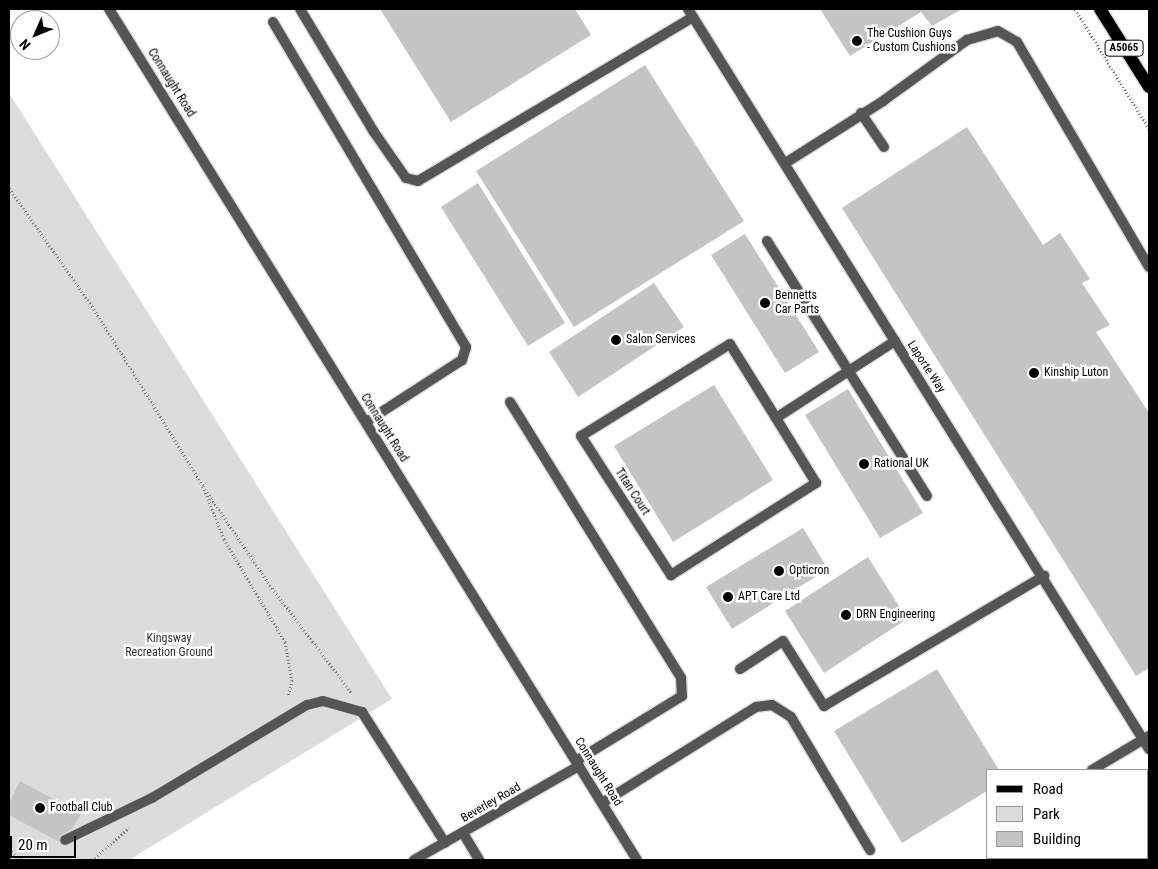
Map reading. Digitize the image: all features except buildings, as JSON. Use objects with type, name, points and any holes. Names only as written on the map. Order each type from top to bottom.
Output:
[{"type":"main road","name":"A5065","points":[[1100,9],[1149,87]]},
{"type":"street","name":"Connaught Road","points":[[109,9],[637,860]]},
{"type":"street","points":[[300,9],[374,132],[406,178],[418,180],[690,13]]},
{"type":"street","name":"Laporte Way","points":[[690,13],[787,162],[895,341],[1148,741]]},
{"type":"street","points":[[273,22],[466,347],[462,360],[366,422]]},
{"type":"street","points":[[787,162],[861,114],[967,40],[998,31],[1016,42],[1149,267]]},
{"type":"street","points":[[861,114],[884,148]]},
{"type":"street","points":[[767,241],[846,373],[927,496]]},
{"type":"street","points":[[776,418],[895,341]]},
{"type":"street","name":"Titan Court","points":[[730,344],[776,418],[816,483],[671,575],[581,436],[730,344]]},
{"type":"street","name":"Beverley Road","points":[[414,860],[578,764],[682,696],[681,678],[510,402]]},
{"type":"street","points":[[740,669],[783,641],[824,706],[1044,576]]},
{"type":"street","points":[[65,840],[152,798],[306,704],[323,701],[362,712],[445,843]]},
{"type":"street","points":[[602,803],[756,707],[772,705],[791,717],[870,850]]},
{"type":"street","points":[[1094,769],[1148,741]]},
{"type":"street","points":[[463,833],[479,860]]},
{"type":"path","points":[[1075,9],[1149,129]]},
{"type":"path","points":[[9,188],[92,306],[203,486],[272,588],[344,681],[362,712]]},
{"type":"path","points":[[203,486],[224,539],[285,642],[292,680],[282,720]]},
{"type":"path","points":[[9,849],[21,860]]},
{"type":"green space","name":"Kingsway Recreation Ground","points":[[9,93],[392,699],[129,860],[9,860]]},
{"type":"place","name":"The Cushion Guys - Custom Cushions","points":[[857,41]]},
{"type":"place","name":"Bennetts Car Parts","points":[[765,303]]},
{"type":"place","name":"Salon Services","points":[[616,340]]},
{"type":"place","name":"Kinship Luton","points":[[1034,373]]},
{"type":"place","name":"Rational UK","points":[[864,464]]},
{"type":"place","name":"Opticron","points":[[779,571]]},
{"type":"place","name":"APT Care Ltd","points":[[728,597]]},
{"type":"place","name":"DRN Engineering","points":[[846,615]]},
{"type":"place","name":"Football Club","points":[[40,808]]}]
